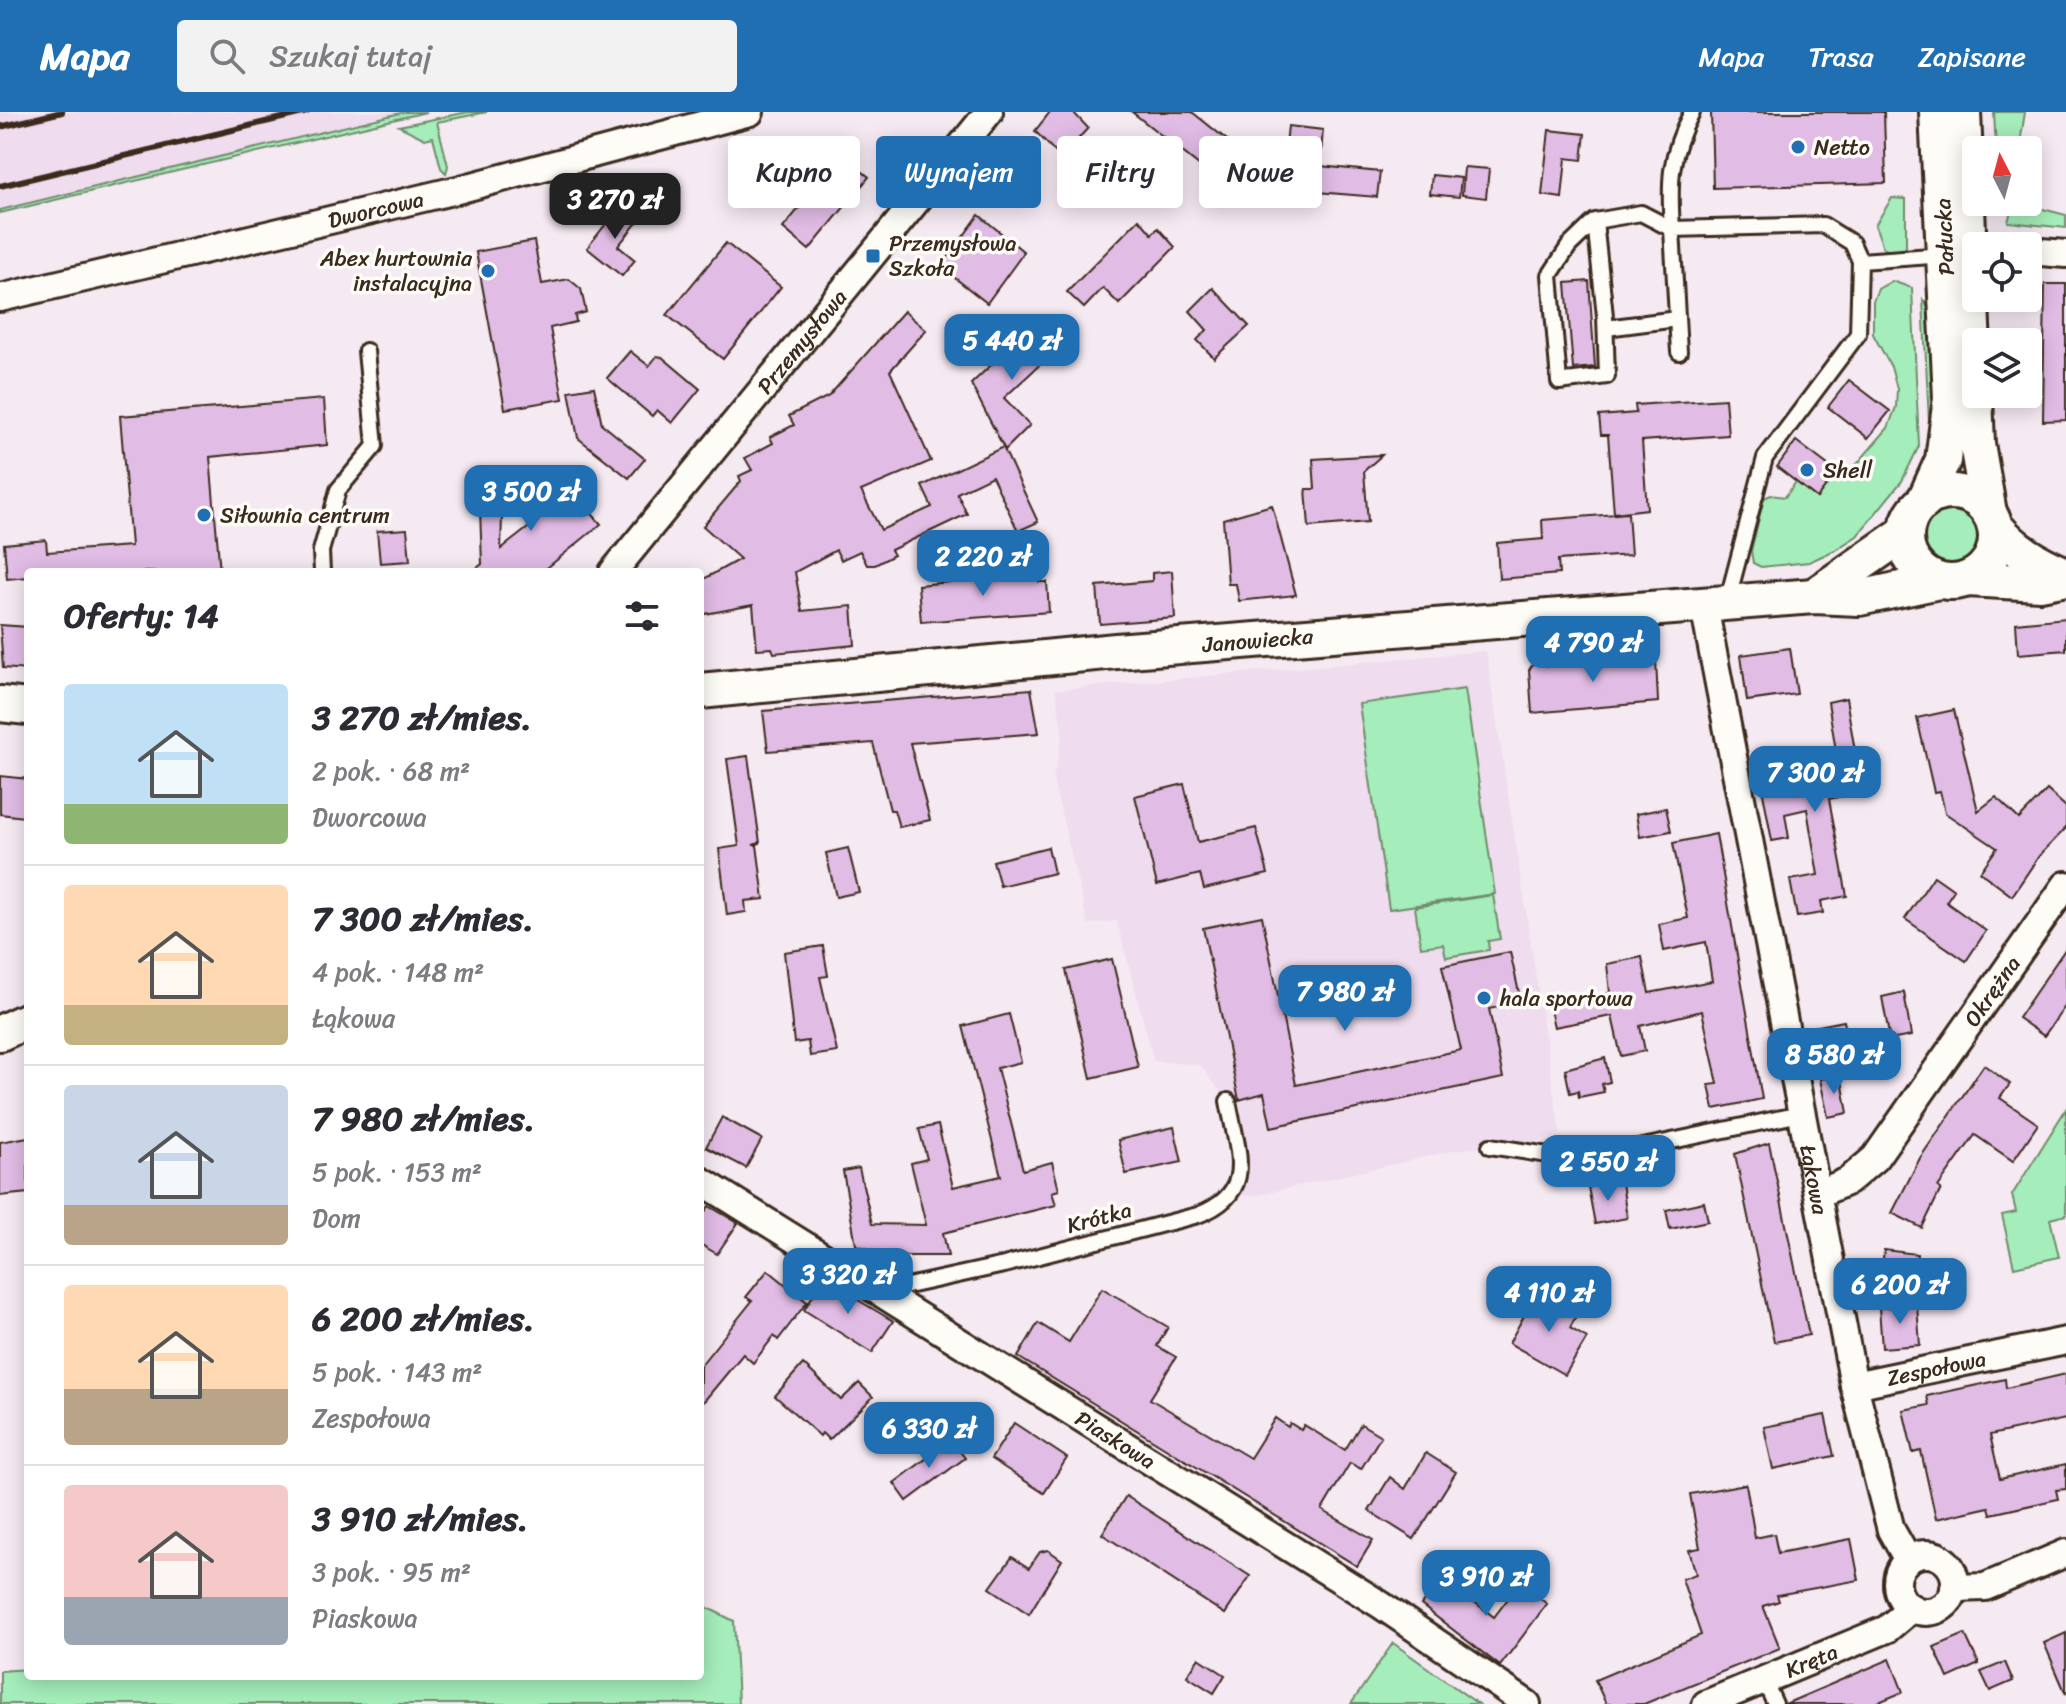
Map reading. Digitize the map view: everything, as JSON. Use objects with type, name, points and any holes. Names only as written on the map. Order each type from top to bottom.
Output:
[{"type":"street","name":"Dworcowa","points":[[0,298],[461,189],[750,112]]},
{"type":"street","name":"Przemysłowa","points":[[616,568],[989,112]]},
{"type":"street","name":"Pałucka","points":[[1937,112],[1962,243]]},
{"type":"street","name":"Pałucka","points":[[1963,112],[1964,232]]},
{"type":"street","points":[[2042,252],[2066,254]]},
{"type":"street","name":"Pałucka","points":[[1924,502],[1938,473],[1949,421],[1962,275]]},
{"type":"street","name":"Pałucka","points":[[1968,312],[1977,444],[1992,520]]},
{"type":"street","points":[[1947,493],[1959,493],[1971,497],[1992,520],[1993,553],[1988,564],[1953,580],[1917,567],[1907,544],[1906,532],[1912,515],[1924,502],[1947,493]]},
{"type":"street","name":"Janowiecka","points":[[1992,520],[2009,543],[2034,561],[2066,576]]},
{"type":"street","name":"Janowiecka","points":[[1814,596],[1906,532]]},
{"type":"street","name":"Janowiecka","points":[[707,688],[1116,651],[1814,596],[1859,598],[1953,580],[2040,583],[2066,576]]},
{"type":"street","name":"Łąkowa","points":[[1716,605],[1801,1114],[1854,1385],[1891,1530],[1908,1560]]},
{"type":"street","points":[[0,704],[24,707]]},
{"type":"street","name":"Okrężna","points":[[1818,1194],[1848,1181],[1875,1158],[2066,885]]},
{"type":"street","points":[[0,1033],[24,1022]]},
{"type":"street","name":"Piaskowa","points":[[704,1183],[1381,1605],[1527,1704]]},
{"type":"street","name":"Zespołowa","points":[[1854,1385],[2066,1341]]},
{"type":"street","points":[[1954,1588],[1985,1587],[2066,1553]]},
{"type":"street","points":[[1917,1555],[1936,1556],[1951,1569],[1954,1588],[1951,1597],[1938,1609],[1920,1611],[1904,1602],[1897,1585],[1901,1567],[1908,1560],[1917,1555]]},
{"type":"street","name":"Kręta","points":[[1706,1704],[1887,1629],[1912,1608]]},
{"type":"lane","points":[[1679,352],[1668,178],[1678,139],[1692,112]]},
{"type":"lane","points":[[1595,221],[1606,328],[1607,376],[1559,382],[1550,275],[1569,246],[1595,221],[1641,213],[1672,229],[1823,225],[1852,243],[1860,261],[1858,334],[1765,458],[1716,605]]},
{"type":"lane","points":[[1860,261],[1962,253]]},
{"type":"lane","points":[[1606,328],[1677,319]]},
{"type":"lane","points":[[322,568],[321,551],[338,490],[375,446],[366,351]]},
{"type":"lane","name":"Krótka","points":[[879,1292],[1004,1265],[1198,1215],[1223,1204],[1236,1188],[1240,1169],[1228,1101]]},
{"type":"lane","points":[[1490,1146],[1574,1159],[1595,1157],[1801,1114]]},
{"type":"lane","points":[[1764,1680],[1775,1704]]},
{"type":"shaded area","points":[[0,112],[405,112],[0,210]]},
{"type":"shaded area","points":[[1486,651],[1560,1134],[1518,1148],[1490,1146],[1455,1150],[1258,1195],[1230,1196],[1236,1188],[1228,1101],[1200,1065],[1154,1061],[1117,921],[1088,924],[1053,779],[1063,735],[1056,690]]},
{"type":"green space","points":[[405,112],[426,112],[0,213],[0,210]]},
{"type":"green space","points":[[468,112],[487,112],[437,122],[448,166],[446,173],[441,168],[433,137],[425,139],[399,126]]},
{"type":"green space","points":[[1994,112],[2025,112],[2021,136],[1995,136]]},
{"type":"green space","points":[[1892,198],[1906,199],[1906,248],[1891,252],[1883,247],[1875,225]]},
{"type":"green space","points":[[2042,209],[2066,215],[2066,228],[2008,222],[2010,216],[2042,216]]},
{"type":"green space","points":[[1892,281],[1912,288],[1919,446],[1902,481],[1857,536],[1809,562],[1761,567],[1753,563],[1751,551],[1764,498],[1771,495],[1785,497],[1796,482],[1817,498],[1837,472],[1845,478],[1888,428],[1896,407],[1897,389],[1891,367],[1873,334],[1873,301],[1878,289]]},
{"type":"green space","points":[[1923,300],[1929,309],[1936,431],[1929,422]]},
{"type":"green space","points":[[1951,508],[1972,516],[1980,537],[1972,558],[1951,566],[1930,558],[1922,537],[1930,516]]},
{"type":"green space","points":[[1465,689],[1495,894],[1389,909],[1359,704]]},
{"type":"green space","points":[[1493,895],[1500,939],[1488,941],[1489,950],[1446,957],[1443,944],[1421,947],[1415,907]]},
{"type":"green space","points":[[2066,1109],[2066,1215],[2050,1219],[2059,1257],[2014,1267],[2002,1215],[2016,1212],[2012,1195]]},
{"type":"green space","points":[[704,1606],[734,1621],[738,1704],[0,1704],[0,1671],[24,1669],[24,1680],[704,1680]]},
{"type":"green space","points":[[1393,1643],[1478,1704],[1351,1704]]},
{"type":"building","points":[[1050,112],[1073,112],[1088,128],[1081,136],[1057,136],[1057,154],[1035,131]]},
{"type":"building","points":[[1132,112],[1192,112],[1222,136],[1199,136],[1199,165],[1183,152],[1183,136],[1162,136]]},
{"type":"building","name":"Netto","points":[[1711,112],[1884,112],[1886,183],[1713,188]]},
{"type":"building","points":[[1288,126],[1323,130],[1322,142],[1322,136],[1287,136]]},
{"type":"building","points":[[1549,130],[1585,134],[1582,160],[1566,158],[1562,198],[1542,195]]},
{"type":"building","points":[[1322,166],[1380,172],[1377,197],[1322,192]]},
{"type":"building","points":[[1464,167],[1489,169],[1486,198],[1462,195]]},
{"type":"building","points":[[860,170],[869,177],[860,188]]},
{"type":"building","points":[[1432,175],[1461,178],[1459,197],[1430,194]]},
{"type":"building","points":[[621,205],[640,219],[618,246],[635,260],[622,276],[587,248]]},
{"type":"building","points":[[799,208],[844,208],[809,250],[783,228]]},
{"type":"building","points":[[979,215],[1024,252],[987,303],[941,267]]},
{"type":"building","points":[[1139,219],[1152,234],[1158,228],[1175,247],[1119,304],[1103,288],[1084,308],[1067,292]]},
{"type":"building","points":[[534,241],[542,284],[569,279],[581,289],[586,312],[575,315],[576,322],[550,328],[563,399],[505,409],[476,252]]},
{"type":"building","points":[[726,243],[781,287],[723,359],[667,315]]},
{"type":"building","points":[[1589,281],[1595,367],[1573,369],[1566,283]]},
{"type":"building","points":[[2045,284],[2066,284],[2066,420],[2043,421]]},
{"type":"building","points":[[1213,288],[1249,326],[1214,358],[1197,340],[1207,330],[1190,311]]},
{"type":"building","points":[[904,311],[926,330],[890,371],[931,461],[861,491],[881,530],[932,507],[922,486],[1003,447],[1038,522],[1018,531],[992,476],[957,493],[967,514],[891,550],[894,555],[875,565],[867,565],[860,551],[841,560],[836,550],[795,572],[802,611],[852,606],[855,645],[774,653],[772,648],[757,649],[753,605],[704,614],[704,579],[740,559],[703,526],[741,481],[739,476],[752,470],[745,458],[773,443],[770,437],[794,425],[789,416],[829,396]]},
{"type":"building","points":[[1036,322],[1059,347],[1004,398],[1030,425],[1005,450],[971,384]]},
{"type":"building","points":[[630,351],[649,366],[657,356],[662,357],[700,389],[672,423],[657,410],[652,416],[607,378]]},
{"type":"building","points":[[1849,380],[1890,411],[1868,438],[1828,407]]},
{"type":"building","points":[[594,387],[602,424],[645,459],[629,478],[578,438],[569,391]]},
{"type":"building","points":[[324,399],[327,445],[210,457],[220,568],[24,568],[24,577],[7,579],[4,544],[46,540],[47,552],[131,546],[120,416]]},
{"type":"building","points":[[1725,399],[1728,435],[1642,441],[1647,509],[1614,513],[1608,435],[1601,435],[1599,416],[1636,413],[1635,405]]},
{"type":"building","name":"Shell","points":[[1796,441],[1837,472],[1817,498],[1777,467]]},
{"type":"building","points":[[1382,455],[1364,471],[1368,522],[1309,527],[1306,489],[1315,489],[1313,459]]},
{"type":"building","points":[[503,482],[501,549],[583,485],[585,506],[601,524],[547,568],[477,568],[482,564],[479,483]]},
{"type":"building","points":[[1272,505],[1296,595],[1239,601],[1236,584],[1228,584],[1223,519]]},
{"type":"building","points":[[1628,513],[1631,555],[1558,560],[1559,574],[1499,579],[1497,543],[1543,539],[1542,520]]},
{"type":"building","points":[[407,529],[410,561],[380,563],[377,531]]},
{"type":"building","points":[[1172,571],[1175,618],[1100,624],[1097,586],[1152,581],[1152,573]]},
{"type":"building","points":[[1038,574],[1039,582],[1047,582],[1049,612],[921,622],[918,585]]},
{"type":"building","points":[[2066,618],[2066,650],[2018,654],[2016,623]]},
{"type":"building","points":[[0,625],[24,627],[24,670],[3,668]]},
{"type":"building","points":[[1643,647],[1656,660],[1658,702],[1532,713],[1529,670],[1539,655],[1547,666],[1637,659]]},
{"type":"building","points":[[1790,648],[1797,694],[1747,701],[1741,655]]},
{"type":"building","points":[[1031,689],[1039,733],[910,743],[930,820],[899,827],[894,810],[890,810],[873,743],[768,751],[763,711]]},
{"type":"building","points":[[1846,698],[1862,792],[1829,799],[1847,896],[1821,901],[1823,913],[1797,917],[1790,880],[1818,875],[1807,809],[1785,814],[1789,838],[1772,841],[1757,760],[1775,757],[1780,787],[1840,775],[1828,702]]},
{"type":"building","points":[[1954,710],[1978,811],[1996,797],[2019,819],[2047,790],[2066,807],[2066,828],[2039,856],[2012,896],[1980,872],[1997,848],[1945,813],[1940,791],[1934,792],[1917,718]]},
{"type":"building","points":[[748,756],[760,843],[753,845],[757,845],[764,899],[745,901],[746,912],[727,915],[719,849],[739,846],[727,759]]},
{"type":"building","points":[[0,776],[24,779],[24,817],[0,814]]},
{"type":"building","points":[[1184,784],[1198,842],[1256,828],[1268,874],[1204,889],[1200,874],[1157,885],[1135,796]]},
{"type":"building","points":[[1666,808],[1671,831],[1640,837],[1636,814]]},
{"type":"building","points":[[1716,834],[1762,1099],[1714,1109],[1709,1085],[1718,1084],[1702,1011],[1640,1026],[1645,1051],[1621,1056],[1612,1016],[1554,1027],[1549,1005],[1610,993],[1607,964],[1642,957],[1649,993],[1712,981],[1706,942],[1664,951],[1659,924],[1688,918],[1673,843]]},
{"type":"building","points":[[1048,847],[1054,873],[1000,886],[993,861]]},
{"type":"building","points":[[848,848],[859,892],[836,897],[826,853]]},
{"type":"building","points":[[1934,876],[1954,890],[1946,902],[1986,931],[1966,961],[1905,919]]},
{"type":"building","points":[[1262,916],[1296,1085],[1461,1050],[1442,966],[1510,952],[1521,1002],[1489,1009],[1503,1078],[1271,1127],[1264,1093],[1239,1100],[1203,928]]},
{"type":"building","points":[[823,946],[828,976],[820,977],[837,1052],[810,1056],[808,1041],[794,1043],[784,952]]},
{"type":"building","points":[[2066,948],[2066,1005],[2044,1036],[2018,1018]]},
{"type":"building","points":[[1112,959],[1138,1067],[1091,1078],[1066,970]]},
{"type":"building","points":[[1904,992],[1911,1036],[1890,1040],[1882,997]]},
{"type":"building","points":[[1009,1014],[1021,1062],[997,1068],[1023,1170],[1052,1162],[1059,1190],[1052,1192],[1056,1205],[943,1233],[948,1256],[893,1256],[856,1245],[843,1171],[859,1168],[872,1224],[926,1225],[911,1163],[927,1159],[919,1129],[938,1125],[953,1187],[1001,1176],[963,1026]]},
{"type":"building","points":[[1844,1021],[1851,1054],[1819,1060],[1813,1027]]},
{"type":"building","points":[[1605,1058],[1610,1082],[1602,1084],[1604,1092],[1579,1097],[1578,1091],[1570,1093],[1565,1069]]},
{"type":"building","points":[[1984,1065],[2010,1084],[2000,1098],[2038,1124],[2013,1161],[1975,1135],[1938,1187],[1941,1189],[1922,1228],[1892,1213],[1920,1158]]},
{"type":"building","points":[[1841,1075],[1848,1113],[1828,1117],[1820,1079]]},
{"type":"building","points":[[722,1117],[762,1139],[746,1168],[706,1147]]},
{"type":"building","points":[[1174,1127],[1182,1162],[1126,1174],[1118,1140]]},
{"type":"building","points":[[24,1138],[24,1193],[0,1196],[0,1142]]},
{"type":"building","points":[[1769,1143],[1809,1335],[1774,1342],[1735,1154]]},
{"type":"building","points":[[1622,1182],[1627,1218],[1595,1224],[1588,1187]]},
{"type":"building","points":[[1704,1202],[1708,1221],[1670,1229],[1666,1210]]},
{"type":"building","points":[[709,1206],[738,1223],[717,1254],[704,1246],[704,1213]]},
{"type":"building","points":[[1884,1250],[1917,1254],[1914,1278],[1881,1274]]},
{"type":"building","points":[[768,1270],[807,1302],[778,1340],[774,1336],[753,1363],[743,1354],[704,1401],[704,1361],[752,1301],[746,1297]]},
{"type":"building","points":[[823,1279],[893,1321],[872,1353],[804,1310]]},
{"type":"building","points":[[1102,1288],[1168,1327],[1157,1346],[1176,1357],[1150,1399],[1250,1458],[1275,1418],[1288,1427],[1290,1423],[1301,1430],[1304,1425],[1345,1450],[1361,1424],[1381,1436],[1361,1469],[1350,1463],[1322,1510],[1373,1540],[1357,1566],[1018,1357],[1038,1323],[1069,1342]]},
{"type":"building","points":[[1537,1292],[1577,1314],[1570,1328],[1587,1338],[1565,1375],[1509,1343]]},
{"type":"building","points":[[1917,1305],[1920,1345],[1882,1348],[1879,1308]]},
{"type":"building","points":[[803,1364],[841,1400],[859,1383],[873,1397],[829,1440],[822,1433],[820,1436],[775,1396]]},
{"type":"building","points":[[2066,1374],[2066,1419],[1990,1435],[2000,1479],[2066,1464],[2066,1489],[2056,1490],[2058,1499],[1991,1514],[1989,1507],[1936,1519],[1921,1451],[1913,1453],[1903,1410],[1929,1405],[1927,1396],[2005,1379],[2006,1388]]},
{"type":"building","points":[[1825,1415],[1834,1456],[1773,1469],[1764,1427]]},
{"type":"building","points":[[1014,1423],[1067,1458],[1044,1493],[991,1459]]},
{"type":"building","points":[[951,1440],[965,1458],[907,1501],[894,1483]]},
{"type":"building","points":[[1426,1453],[1456,1472],[1414,1539],[1369,1511],[1390,1477],[1405,1489]]},
{"type":"building","points":[[1746,1484],[1755,1538],[1774,1534],[1778,1553],[1851,1539],[1859,1580],[1777,1595],[1779,1601],[1763,1606],[1780,1648],[1644,1704],[1606,1704],[1595,1680],[1701,1635],[1682,1579],[1696,1574],[1689,1550],[1700,1548],[1690,1494]]},
{"type":"building","points":[[1126,1496],[1250,1576],[1225,1614],[1102,1534]]},
{"type":"building","points":[[1048,1550],[1062,1560],[1029,1614],[990,1588],[1012,1557],[1029,1568],[1040,1552]]},
{"type":"building","points":[[1442,1577],[1494,1617],[1520,1583],[1547,1604],[1500,1666],[1421,1605]]},
{"type":"building","points":[[2066,1633],[2066,1694],[2044,1643]]},
{"type":"building","points":[[1965,1634],[1979,1664],[1948,1678],[1934,1647]]},
{"type":"building","points":[[1199,1658],[1225,1675],[1214,1693],[1187,1676]]},
{"type":"building","points":[[1890,1659],[1903,1692],[1874,1704],[1785,1704]]},
{"type":"building","points":[[2005,1662],[2013,1681],[1990,1691],[1981,1672]]},
{"type":"railway","points":[[0,127],[62,112]]},
{"type":"railway","points":[[0,186],[307,112]]},
{"type":"place","name":"Netto","points":[[1798,147]]},
{"type":"place","name":"Przemysłowa Szkoła","points":[[873,256]]},
{"type":"place","name":"Abex hurtownia instalacyjna","points":[[488,271]]},
{"type":"place","name":"Shell","points":[[1807,470]]},
{"type":"place","name":"Siłownia centrum","points":[[204,515]]},
{"type":"place","name":"hala sportowa","points":[[1484,998]]}]
